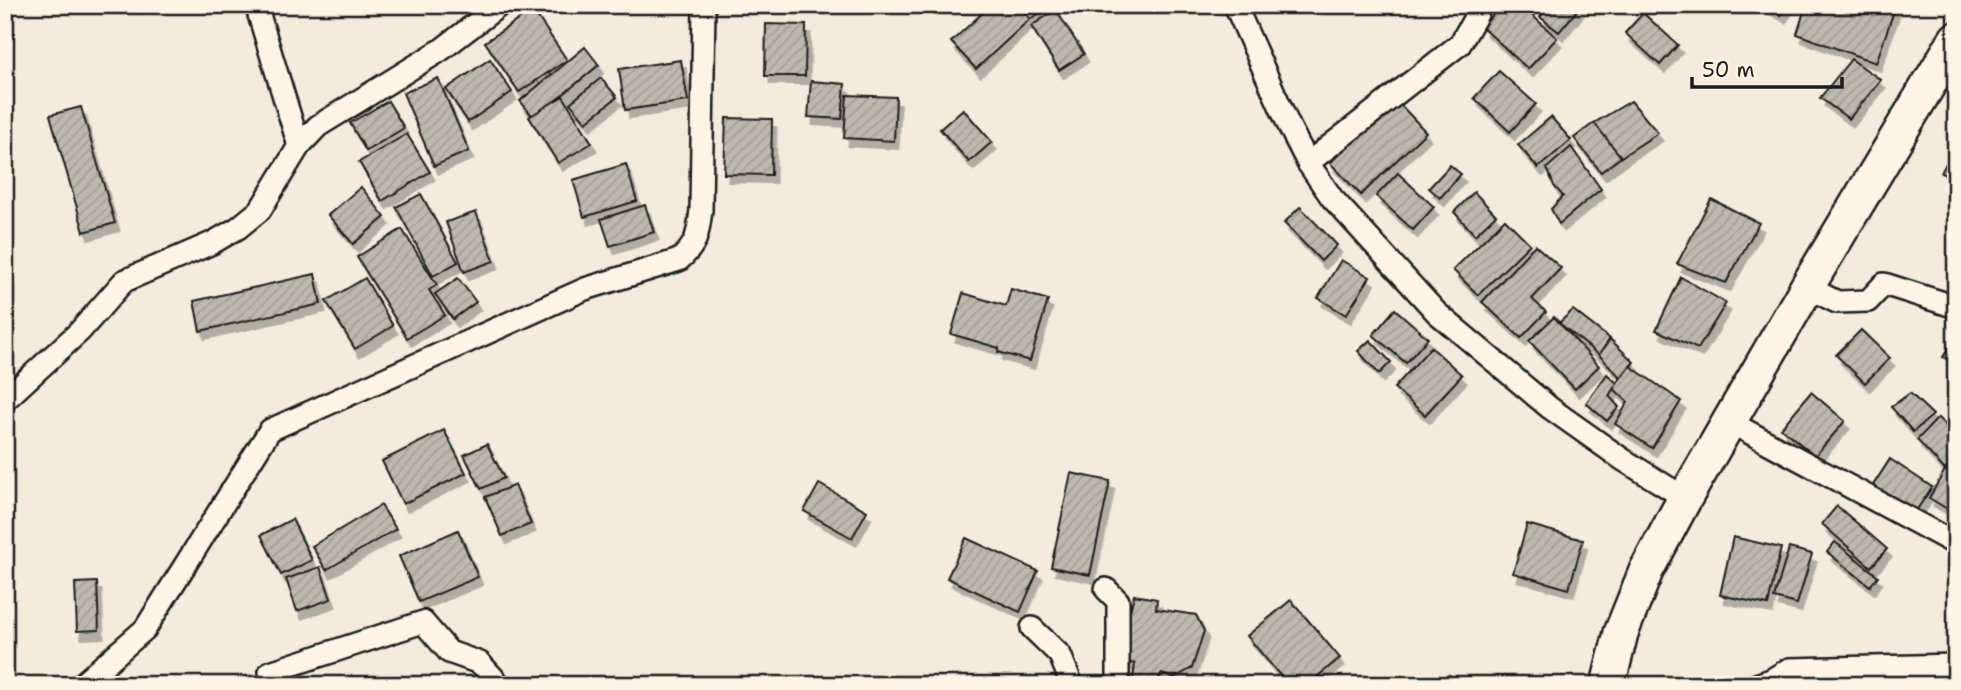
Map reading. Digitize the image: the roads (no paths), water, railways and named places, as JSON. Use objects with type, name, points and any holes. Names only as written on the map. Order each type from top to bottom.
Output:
[{"type":"main road","points":[[1608,685],[1621,633],[1641,583],[1685,498],[1807,286],[1956,39]]},
{"type":"street","points":[[256,5],[299,146]]},
{"type":"street","points":[[5,400],[80,331],[124,281],[212,243],[238,228],[260,210],[299,146],[318,126],[441,50],[500,5]]},
{"type":"street","points":[[81,685],[145,629],[270,430],[585,289],[679,260],[691,250],[698,236],[701,210],[704,5]]},
{"type":"street","points":[[1235,5],[1289,126],[1308,163],[1332,198],[1437,313],[1550,408],[1622,459],[1685,498]]},
{"type":"street","points":[[1308,163],[1460,44],[1477,14],[1479,5]]},
{"type":"street","points":[[1807,286],[1838,302],[1847,302],[1868,301],[1884,284],[1952,306]]},
{"type":"street","points":[[1728,421],[1956,544]]},
{"type":"street","points":[[1105,589],[1118,601],[1118,685]]},
{"type":"street","points":[[270,672],[423,621],[449,652],[480,663],[500,685]]},
{"type":"street","points":[[1032,628],[1060,655],[1072,685]]},
{"type":"street","points":[[1756,685],[1789,669],[1956,665]]}]
